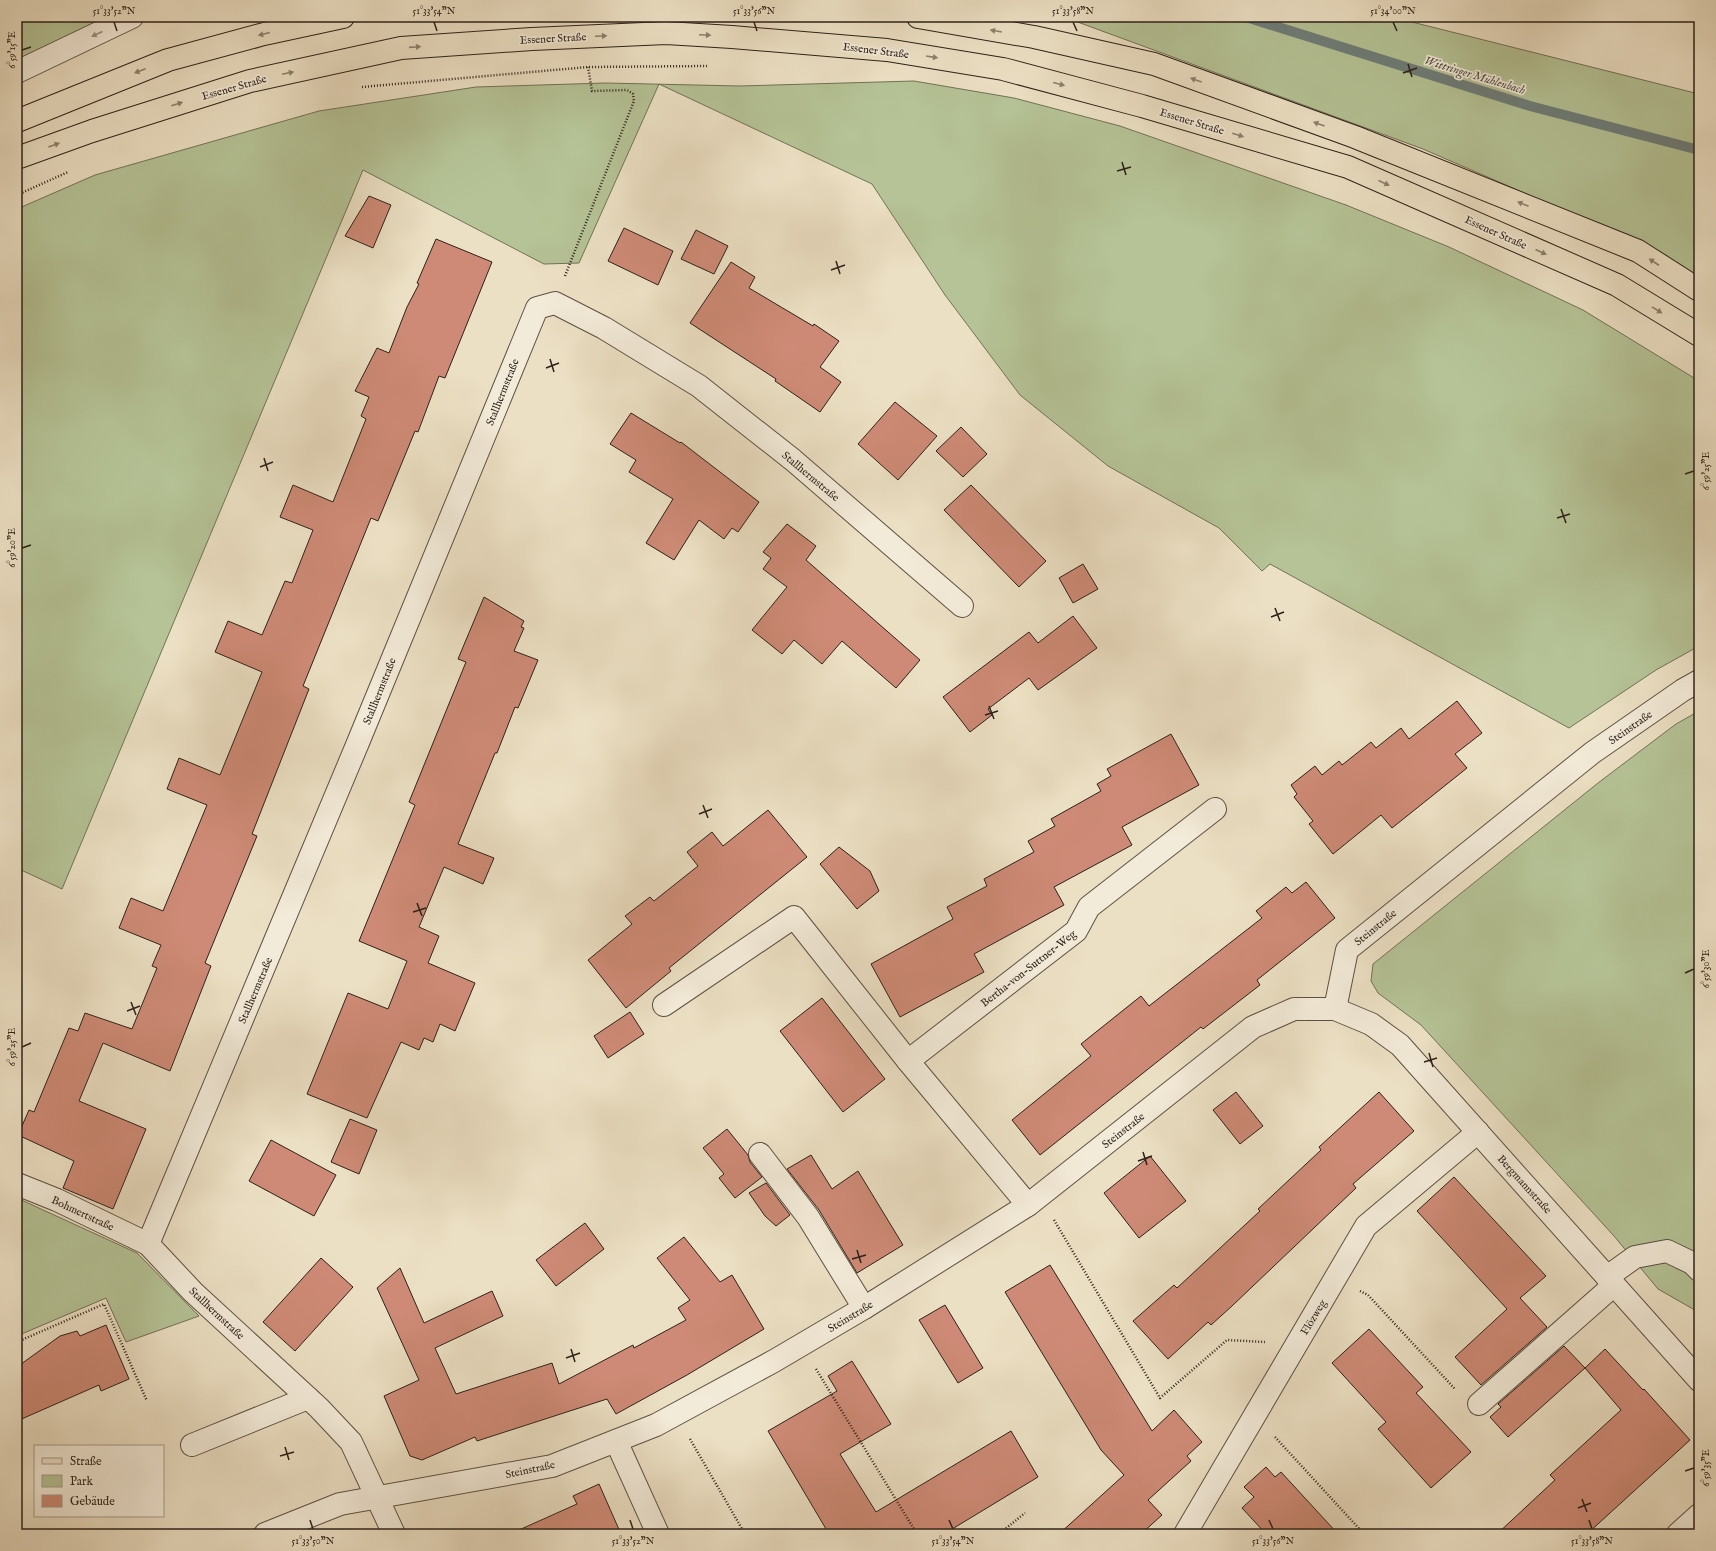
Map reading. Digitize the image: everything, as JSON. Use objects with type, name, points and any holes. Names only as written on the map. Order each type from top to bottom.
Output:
[{"type":"main road","points":[[17,121],[168,60],[264,34],[343,17]]},
{"type":"main road","points":[[918,17],[1034,37],[1154,64],[1355,137],[1638,251],[1699,290]]},
{"type":"main road","name":"Essener Straße","points":[[17,158],[92,130],[250,81],[401,48],[532,39],[668,25],[887,50],[1003,69],[1149,108],[1348,168],[1617,285],[1699,335]]},
{"type":"street","points":[[17,72],[132,17]]},
{"type":"street","name":"Stallhermstraße","points":[[394,1534],[351,1442],[308,1398],[193,1292],[148,1244],[357,745],[537,308],[554,302],[604,328],[699,386],[793,460],[962,606]]},
{"type":"street","name":"Steinstraße","points":[[265,1534],[340,1504],[552,1466],[656,1424],[801,1345],[864,1308],[1034,1200],[1253,1027],[1294,1009],[1335,1009],[1347,950],[1592,753],[1683,690],[1699,681]]},
{"type":"street","name":"Bertha-von-Suttner-Weg","points":[[908,1061],[1076,931],[1089,907],[1216,809]]},
{"type":"street","points":[[664,1005],[794,917],[908,1061],[1034,1200]]},
{"type":"street","name":"Bergmannstraße","points":[[1335,1009],[1371,1024],[1400,1045],[1699,1380]]},
{"type":"street","name":"Flözweg","points":[[1185,1534],[1366,1226],[1478,1132]]},
{"type":"street","points":[[760,1154],[808,1217],[864,1308]]},
{"type":"street","name":"Bohmertstraße","points":[[17,1184],[57,1200],[148,1244]]},
{"type":"street","points":[[1479,1404],[1635,1257],[1667,1251],[1692,1263],[1699,1270]]},
{"type":"street","points":[[192,1445],[308,1398]]},
{"type":"street","points":[[616,1441],[658,1534]]},
{"type":"street","points":[[1678,1534],[1699,1515]]},
{"type":"path","points":[[359,88],[588,67],[712,66]]},
{"type":"path","points":[[554,302],[634,101],[633,94],[627,90],[592,91],[588,67]]},
{"type":"path","points":[[17,195],[71,171]]},
{"type":"path","points":[[1034,1200],[1160,1398],[1227,1340],[1297,1344]]},
{"type":"path","points":[[1336,1278],[1368,1295],[1473,1409],[1479,1404]]},
{"type":"path","points":[[17,1342],[104,1304],[147,1401]]},
{"type":"path","points":[[801,1345],[917,1534]]},
{"type":"path","points":[[675,1414],[745,1534]]},
{"type":"path","points":[[1255,1415],[1364,1534]]},
{"type":"path","points":[[999,1534],[1025,1513]]},
{"type":"green space","points":[[17,17],[132,17],[17,72]]},
{"type":"green space","points":[[1064,17],[1392,17],[1699,94],[1699,276],[1559,208],[1423,149]]},
{"type":"green space","points":[[914,81],[1014,98],[1120,126],[1346,205],[1449,247],[1583,310],[1699,381],[1699,646],[1656,670],[1569,728],[1270,564],[1262,571],[1219,528],[1108,466],[1020,395],[945,295],[872,184],[659,84],[740,86]]},
{"type":"green space","points":[[605,83],[659,84],[579,263],[544,264],[363,170],[62,889],[19,869],[17,873],[17,209],[95,175],[319,111],[476,87]]},
{"type":"green space","points":[[1699,711],[1699,1316],[1693,1309],[1658,1289],[1614,1236],[1421,1025],[1378,993],[1371,981],[1373,964],[1598,783],[1676,724]]},
{"type":"green space","points":[[17,1198],[137,1253],[199,1316],[126,1342],[106,1298],[17,1336]]},
{"type":"building","points":[[369,196],[391,205],[373,248],[345,236]]},
{"type":"building","points":[[624,228],[673,251],[658,285],[608,261]]},
{"type":"building","points":[[696,230],[728,246],[714,274],[681,259]]},
{"type":"building","points":[[436,239],[492,262],[445,378],[439,376],[418,432],[415,431],[378,521],[371,518],[303,686],[309,689],[252,834],[257,836],[205,963],[211,966],[170,1071],[103,1043],[79,1101],[146,1129],[113,1209],[63,1188],[74,1161],[18,1135],[29,1110],[34,1112],[69,1028],[78,1031],[85,1013],[132,1029],[157,968],[152,966],[161,945],[119,928],[131,898],[163,911],[207,805],[167,789],[179,758],[220,775],[262,672],[215,652],[228,621],[262,635],[285,581],[292,583],[313,530],[280,517],[293,485],[333,502],[366,419],[361,416],[369,397],[355,391],[377,348],[389,353],[407,307],[419,284],[417,283]]},
{"type":"building","points":[[731,262],[755,277],[749,288],[813,326],[814,324],[839,341],[820,367],[841,382],[820,412],[775,381],[776,379],[690,323]]},
{"type":"building","points":[[895,402],[937,436],[898,480],[858,444]]},
{"type":"building","points":[[631,413],[680,443],[681,442],[759,502],[738,532],[732,528],[724,539],[699,520],[674,560],[646,543],[673,499],[629,472],[636,460],[610,444]]},
{"type":"building","points":[[961,427],[987,454],[963,477],[936,451]]},
{"type":"building","points":[[971,485],[1046,561],[1019,587],[944,510]]},
{"type":"building","points":[[787,524],[816,546],[806,560],[920,660],[896,688],[842,641],[822,664],[794,640],[782,654],[752,630],[787,587],[763,569],[771,558],[763,552]]},
{"type":"building","points":[[1083,564],[1098,589],[1073,603],[1059,578]]},
{"type":"building","points":[[484,597],[524,621],[521,627],[524,628],[514,651],[538,660],[518,708],[515,707],[497,753],[495,753],[458,844],[494,858],[483,884],[444,867],[419,927],[439,936],[428,963],[475,983],[455,1031],[440,1024],[433,1042],[424,1038],[419,1050],[401,1042],[367,1118],[307,1094],[348,993],[388,1009],[407,961],[359,941],[415,805],[409,802],[466,662],[458,659]]},
{"type":"building","points":[[1073,616],[1097,648],[1038,690],[1029,678],[988,709],[992,715],[970,732],[943,697],[1029,632],[1038,643]]},
{"type":"building","points":[[1457,701],[1482,733],[1455,754],[1467,768],[1392,828],[1381,815],[1333,854],[1309,824],[1313,821],[1294,797],[1297,794],[1291,785],[1315,766],[1322,775],[1339,761],[1342,765],[1371,742],[1376,748],[1401,728],[1409,739]]},
{"type":"building","points":[[1171,734],[1199,785],[1122,827],[1132,845],[1054,887],[1064,905],[974,954],[984,972],[900,1017],[871,964],[953,919],[947,907],[987,886],[984,879],[1034,852],[1028,841],[1055,826],[1051,819],[1101,791],[1097,784],[1111,776],[1107,769]]},
{"type":"building","points":[[768,810],[807,857],[669,968],[671,971],[626,1008],[588,960],[632,924],[625,916],[650,897],[654,901],[698,866],[687,852],[712,832],[723,846]]},
{"type":"building","points":[[839,847],[870,871],[879,891],[857,909],[820,864]]},
{"type":"building","points":[[1306,882],[1335,918],[1257,980],[1260,985],[1203,1029],[1201,1027],[1040,1155],[1012,1120],[1091,1056],[1081,1044],[1141,996],[1149,1006],[1262,918],[1256,911],[1286,887],[1292,893]]},
{"type":"building","points":[[822,998],[885,1079],[843,1112],[780,1031]]},
{"type":"building","points":[[630,1012],[644,1034],[608,1058],[594,1036]]},
{"type":"building","points":[[1236,1092],[1263,1126],[1240,1144],[1213,1110]]},
{"type":"building","points":[[1379,1092],[1414,1131],[1353,1184],[1356,1188],[1232,1306],[1211,1325],[1208,1322],[1168,1359],[1133,1321],[1174,1285],[1177,1288],[1260,1211],[1258,1209],[1321,1150],[1319,1147]]},
{"type":"building","points":[[350,1119],[377,1130],[359,1174],[331,1162]]},
{"type":"building","points":[[727,1129],[748,1155],[750,1162],[762,1177],[735,1198],[719,1178],[724,1174],[703,1148]]},
{"type":"building","points":[[271,1140],[336,1175],[314,1216],[249,1181]]},
{"type":"building","points":[[811,1155],[832,1189],[858,1171],[903,1245],[857,1273],[819,1210],[787,1169]]},
{"type":"building","points":[[1150,1156],[1186,1201],[1139,1238],[1104,1193]]},
{"type":"building","points":[[1454,1177],[1546,1276],[1520,1298],[1547,1327],[1481,1385],[1455,1357],[1507,1309],[1417,1211]]},
{"type":"building","points":[[766,1183],[790,1215],[776,1226],[765,1216],[749,1193]]},
{"type":"building","points":[[585,1223],[604,1249],[556,1286],[536,1260]]},
{"type":"building","points":[[684,1237],[720,1282],[732,1275],[764,1329],[687,1375],[616,1414],[607,1399],[477,1441],[475,1437],[422,1460],[410,1456],[384,1396],[419,1380],[377,1288],[400,1268],[424,1323],[492,1291],[503,1316],[435,1348],[456,1394],[552,1363],[559,1384],[633,1345],[634,1348],[686,1320],[678,1308],[690,1300],[657,1258]]},
{"type":"building","points":[[321,1258],[353,1287],[295,1351],[263,1322]]},
{"type":"building","points":[[1050,1265],[1152,1431],[1174,1410],[1202,1442],[1187,1456],[1191,1461],[1148,1500],[1162,1515],[1141,1534],[1059,1534],[1124,1475],[1101,1450],[1005,1292]]},
{"type":"building","points":[[945,1305],[983,1368],[958,1383],[919,1320]]},
{"type":"building","points":[[106,1325],[129,1379],[101,1391],[99,1385],[17,1421],[17,1367],[60,1336],[77,1331],[80,1336]]},
{"type":"building","points":[[1369,1329],[1423,1387],[1416,1393],[1471,1452],[1431,1488],[1378,1429],[1386,1422],[1332,1363]]},
{"type":"building","points":[[1564,1346],[1585,1368],[1508,1437],[1490,1417],[1501,1407],[1498,1404]]},
{"type":"building","points":[[1605,1349],[1690,1440],[1587,1534],[1497,1534],[1555,1480],[1550,1475],[1621,1410],[1585,1368]]},
{"type":"building","points":[[852,1361],[891,1424],[840,1454],[876,1512],[1011,1431],[1038,1477],[944,1534],[829,1534],[768,1431],[837,1391],[828,1376]]},
{"type":"building","points":[[1266,1467],[1275,1477],[1281,1472],[1338,1534],[1266,1534],[1242,1508],[1254,1497],[1244,1487]]},
{"type":"building","points":[[599,1484],[621,1534],[510,1534],[577,1504],[573,1496]]},
{"type":"waterway","name":"Wittringer Mühlenbach","points":[[1246,17],[1530,106],[1699,150]]}]
